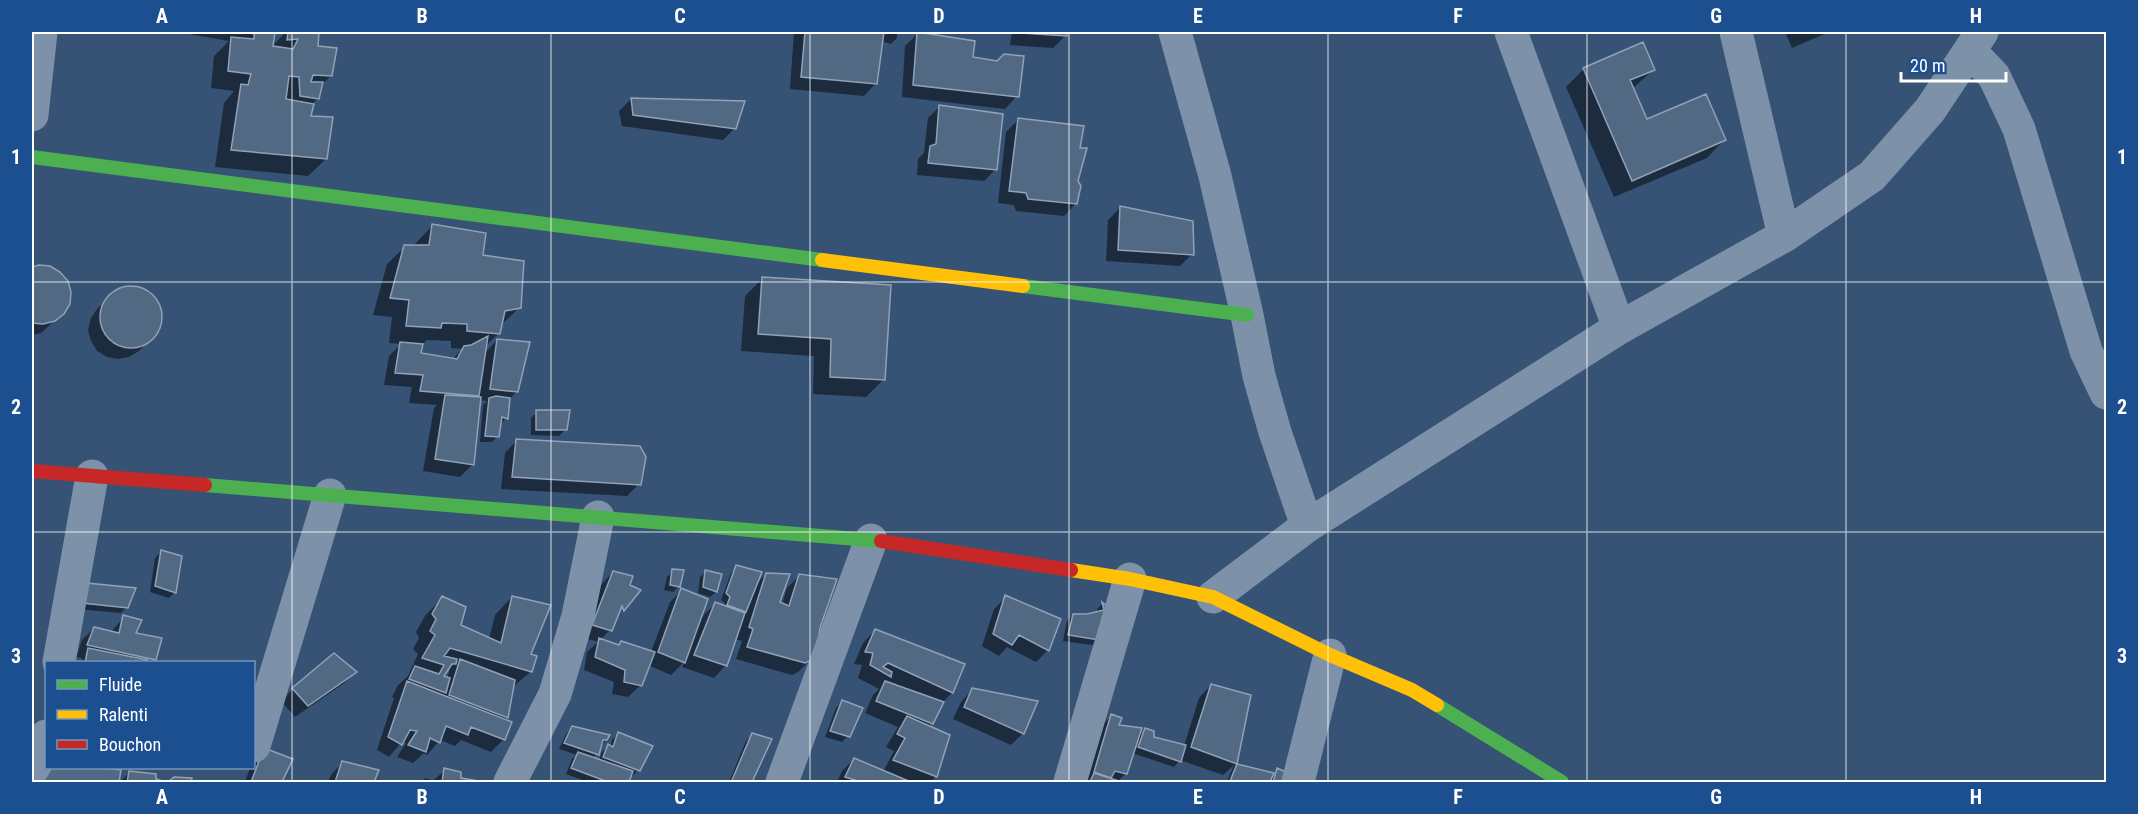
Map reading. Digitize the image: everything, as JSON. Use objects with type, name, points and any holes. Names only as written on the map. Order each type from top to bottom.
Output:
[{"type":"street","points":[[32,115],[41,32]]},
{"type":"street","points":[[1175,32],[1201,120],[1262,387],[1307,526]]},
{"type":"street","points":[[1511,32],[1619,328]]},
{"type":"street","points":[[1736,32],[1784,236]]},
{"type":"street","points":[[1213,597],[1307,526],[1619,328],[1784,236],[1872,176],[1930,110],[1976,41],[2019,129],[2086,351],[2106,393]]},
{"type":"street","points":[[32,157],[1247,315]]},
{"type":"street","points":[[32,471],[871,540],[1130,579],[1213,597],[1330,655],[1412,690],[1562,783]]},
{"type":"street","points":[[59,661],[92,476]]},
{"type":"street","points":[[255,743],[330,495]]},
{"type":"street","points":[[510,783],[555,694],[578,616],[598,517]]},
{"type":"street","points":[[782,783],[871,540]]},
{"type":"street","points":[[1070,783],[1130,579]]},
{"type":"street","points":[[1298,783],[1330,655]]},
{"type":"street","points":[[32,769],[44,749],[45,742]]},
{"type":"building","points":[[254,32],[275,32],[273,46],[293,49],[298,39],[287,40],[288,32],[319,32],[318,46],[337,48],[332,76],[313,75],[311,82],[323,82],[319,99],[300,96],[299,77],[289,76],[286,99],[314,104],[311,116],[333,117],[327,159],[231,150],[241,84],[248,85],[251,74],[228,71],[231,37],[254,39]]},
{"type":"building","points":[[805,32],[884,32],[877,84],[801,77]]},
{"type":"building","points":[[917,32],[975,41],[973,57],[997,61],[1004,54],[1024,56],[1019,97],[913,85]]},
{"type":"building","points":[[1067,32],[1067,36],[1022,33]]},
{"type":"building","points":[[1643,42],[1655,70],[1630,80],[1647,119],[1706,94],[1726,140],[1632,181],[1583,68]]},
{"type":"building","points":[[631,98],[745,101],[736,129],[633,115]]},
{"type":"building","points":[[939,105],[1003,114],[997,170],[928,163],[930,146],[936,144]]},
{"type":"building","points":[[1018,118],[1084,126],[1080,148],[1087,148],[1078,181],[1081,186],[1077,204],[1028,199],[1026,193],[1009,191]]},
{"type":"building","points":[[1120,206],[1193,221],[1194,255],[1118,250]]},
{"type":"building","points":[[432,224],[486,233],[483,255],[524,261],[521,308],[505,311],[500,334],[467,331],[467,324],[442,323],[441,328],[406,326],[409,300],[390,298],[404,245],[429,245]]},
{"type":"building","points":[[50,266],[60,272],[68,281],[71,292],[70,304],[64,314],[55,321],[43,324],[32,323],[32,267]]},
{"type":"building","points":[[762,277],[891,285],[885,380],[830,377],[831,339],[758,334]]},
{"type":"building","points":[[131,286],[148,291],[153,295],[157,300],[162,317],[157,334],[153,339],[148,343],[131,348],[114,343],[109,339],[105,334],[100,317],[105,300],[109,295],[114,291]]},
{"type":"building","points":[[488,336],[479,396],[420,391],[423,375],[395,373],[400,342],[423,344],[421,353],[457,359],[464,346]]},
{"type":"building","points":[[497,339],[530,342],[518,392],[490,389]]},
{"type":"building","points":[[445,395],[481,397],[474,465],[435,459]]},
{"type":"building","points":[[496,396],[510,398],[508,419],[502,417],[499,437],[485,436],[489,398]]},
{"type":"building","points":[[536,410],[570,410],[567,430],[536,430]]},
{"type":"building","points":[[516,439],[640,446],[646,457],[641,485],[512,477]]},
{"type":"building","points":[[161,550],[182,556],[176,593],[155,586]]},
{"type":"building","points":[[736,565],[762,572],[746,612],[727,605],[730,597],[726,593]]},
{"type":"building","points":[[672,569],[684,570],[680,587],[670,585]]},
{"type":"building","points":[[705,570],[722,574],[717,592],[703,587]]},
{"type":"building","points":[[613,571],[633,576],[630,585],[641,590],[624,611],[622,606],[612,631],[592,625]]},
{"type":"building","points":[[766,573],[790,574],[780,602],[789,606],[799,574],[837,579],[812,660],[805,663],[747,647],[753,629],[749,627]]},
{"type":"building","points":[[87,583],[136,588],[128,608],[82,603]]},
{"type":"building","points":[[681,588],[708,599],[685,663],[658,652]]},
{"type":"building","points":[[1005,595],[1061,619],[1049,651],[1019,635],[1012,645],[993,634]]},
{"type":"building","points":[[442,596],[466,607],[461,625],[501,643],[512,596],[551,605],[531,654],[537,656],[532,672],[450,648],[444,656],[457,659],[456,664],[452,664],[444,676],[450,678],[446,693],[409,679],[415,666],[439,674],[444,665],[422,658],[435,635],[430,631],[436,619],[432,614]]},
{"type":"building","points":[[715,602],[745,613],[727,666],[694,655]]},
{"type":"building","points":[[1102,602],[1114,613],[1099,640],[1068,635],[1073,614],[1104,610]]},
{"type":"building","points":[[123,615],[142,620],[136,633],[162,638],[156,660],[87,645],[94,627],[119,633]]},
{"type":"building","points":[[875,629],[965,664],[953,693],[888,663],[883,667],[892,672],[891,677],[870,665],[873,653],[865,652]]},
{"type":"building","points":[[599,638],[619,645],[621,641],[655,652],[642,686],[624,682],[625,670],[595,657]]},
{"type":"building","points":[[88,648],[148,660],[148,661],[85,661]]},
{"type":"building","points":[[334,653],[357,672],[308,706],[292,688]]},
{"type":"building","points":[[460,659],[515,680],[508,718],[449,695]]},
{"type":"building","points":[[407,681],[512,722],[505,740],[471,727],[468,735],[446,726],[440,743],[430,738],[426,752],[408,745],[417,731],[410,730],[402,745],[388,737]]},
{"type":"building","points":[[885,681],[944,702],[933,724],[876,701]]},
{"type":"building","points":[[1211,684],[1251,695],[1237,764],[1191,747]]},
{"type":"building","points":[[972,688],[1038,701],[1024,734],[964,707]]},
{"type":"building","points":[[842,700],[863,708],[850,737],[830,731]]},
{"type":"building","points":[[1111,714],[1122,718],[1119,725],[1142,728],[1127,774],[1115,771],[1111,778],[1094,772]]},
{"type":"building","points":[[907,716],[950,735],[937,777],[893,760],[905,738],[897,734]]},
{"type":"building","points":[[572,726],[610,735],[607,740],[603,740],[599,755],[564,743]]},
{"type":"building","points":[[1145,728],[1154,731],[1154,737],[1186,745],[1181,762],[1138,747]]},
{"type":"building","points":[[618,732],[653,746],[640,771],[603,757],[608,744],[613,747]]},
{"type":"building","points":[[752,733],[772,739],[752,782],[737,782],[732,780]]},
{"type":"building","points":[[264,748],[293,759],[282,782],[251,782]]},
{"type":"building","points":[[578,752],[633,771],[629,782],[608,782],[571,768]]},
{"type":"building","points":[[854,758],[911,782],[861,782],[845,777]]},
{"type":"building","points":[[342,761],[379,770],[374,782],[335,782]]},
{"type":"building","points":[[1237,764],[1274,773],[1270,782],[1233,782],[1230,781]]},
{"type":"building","points":[[444,768],[461,772],[461,778],[474,780],[473,782],[442,782]]},
{"type":"building","points":[[1277,768],[1295,776],[1293,782],[1273,782]]},
{"type":"building","points":[[45,769],[121,770],[119,782],[36,782]]},
{"type":"building","points":[[129,771],[156,774],[156,779],[166,782],[127,782]]},
{"type":"building","points":[[1094,773],[1122,782],[1090,782]]},
{"type":"building","points":[[174,777],[192,778],[191,782],[168,782]]},
{"type":"traffic: fast","points":[[32,157],[822,260]]},
{"type":"traffic: fast","points":[[1023,286],[1247,315]]},
{"type":"traffic: fast","points":[[205,485],[881,541]]},
{"type":"traffic: fast","points":[[1437,705],[1562,782]]},
{"type":"traffic: slow","points":[[822,260],[1023,286]]},
{"type":"traffic: slow","points":[[1071,570],[1130,579],[1213,597],[1330,655],[1412,690],[1437,705]]},
{"type":"traffic: jam","points":[[32,471],[205,485]]},
{"type":"traffic: jam","points":[[881,541],[1071,570]]}]
